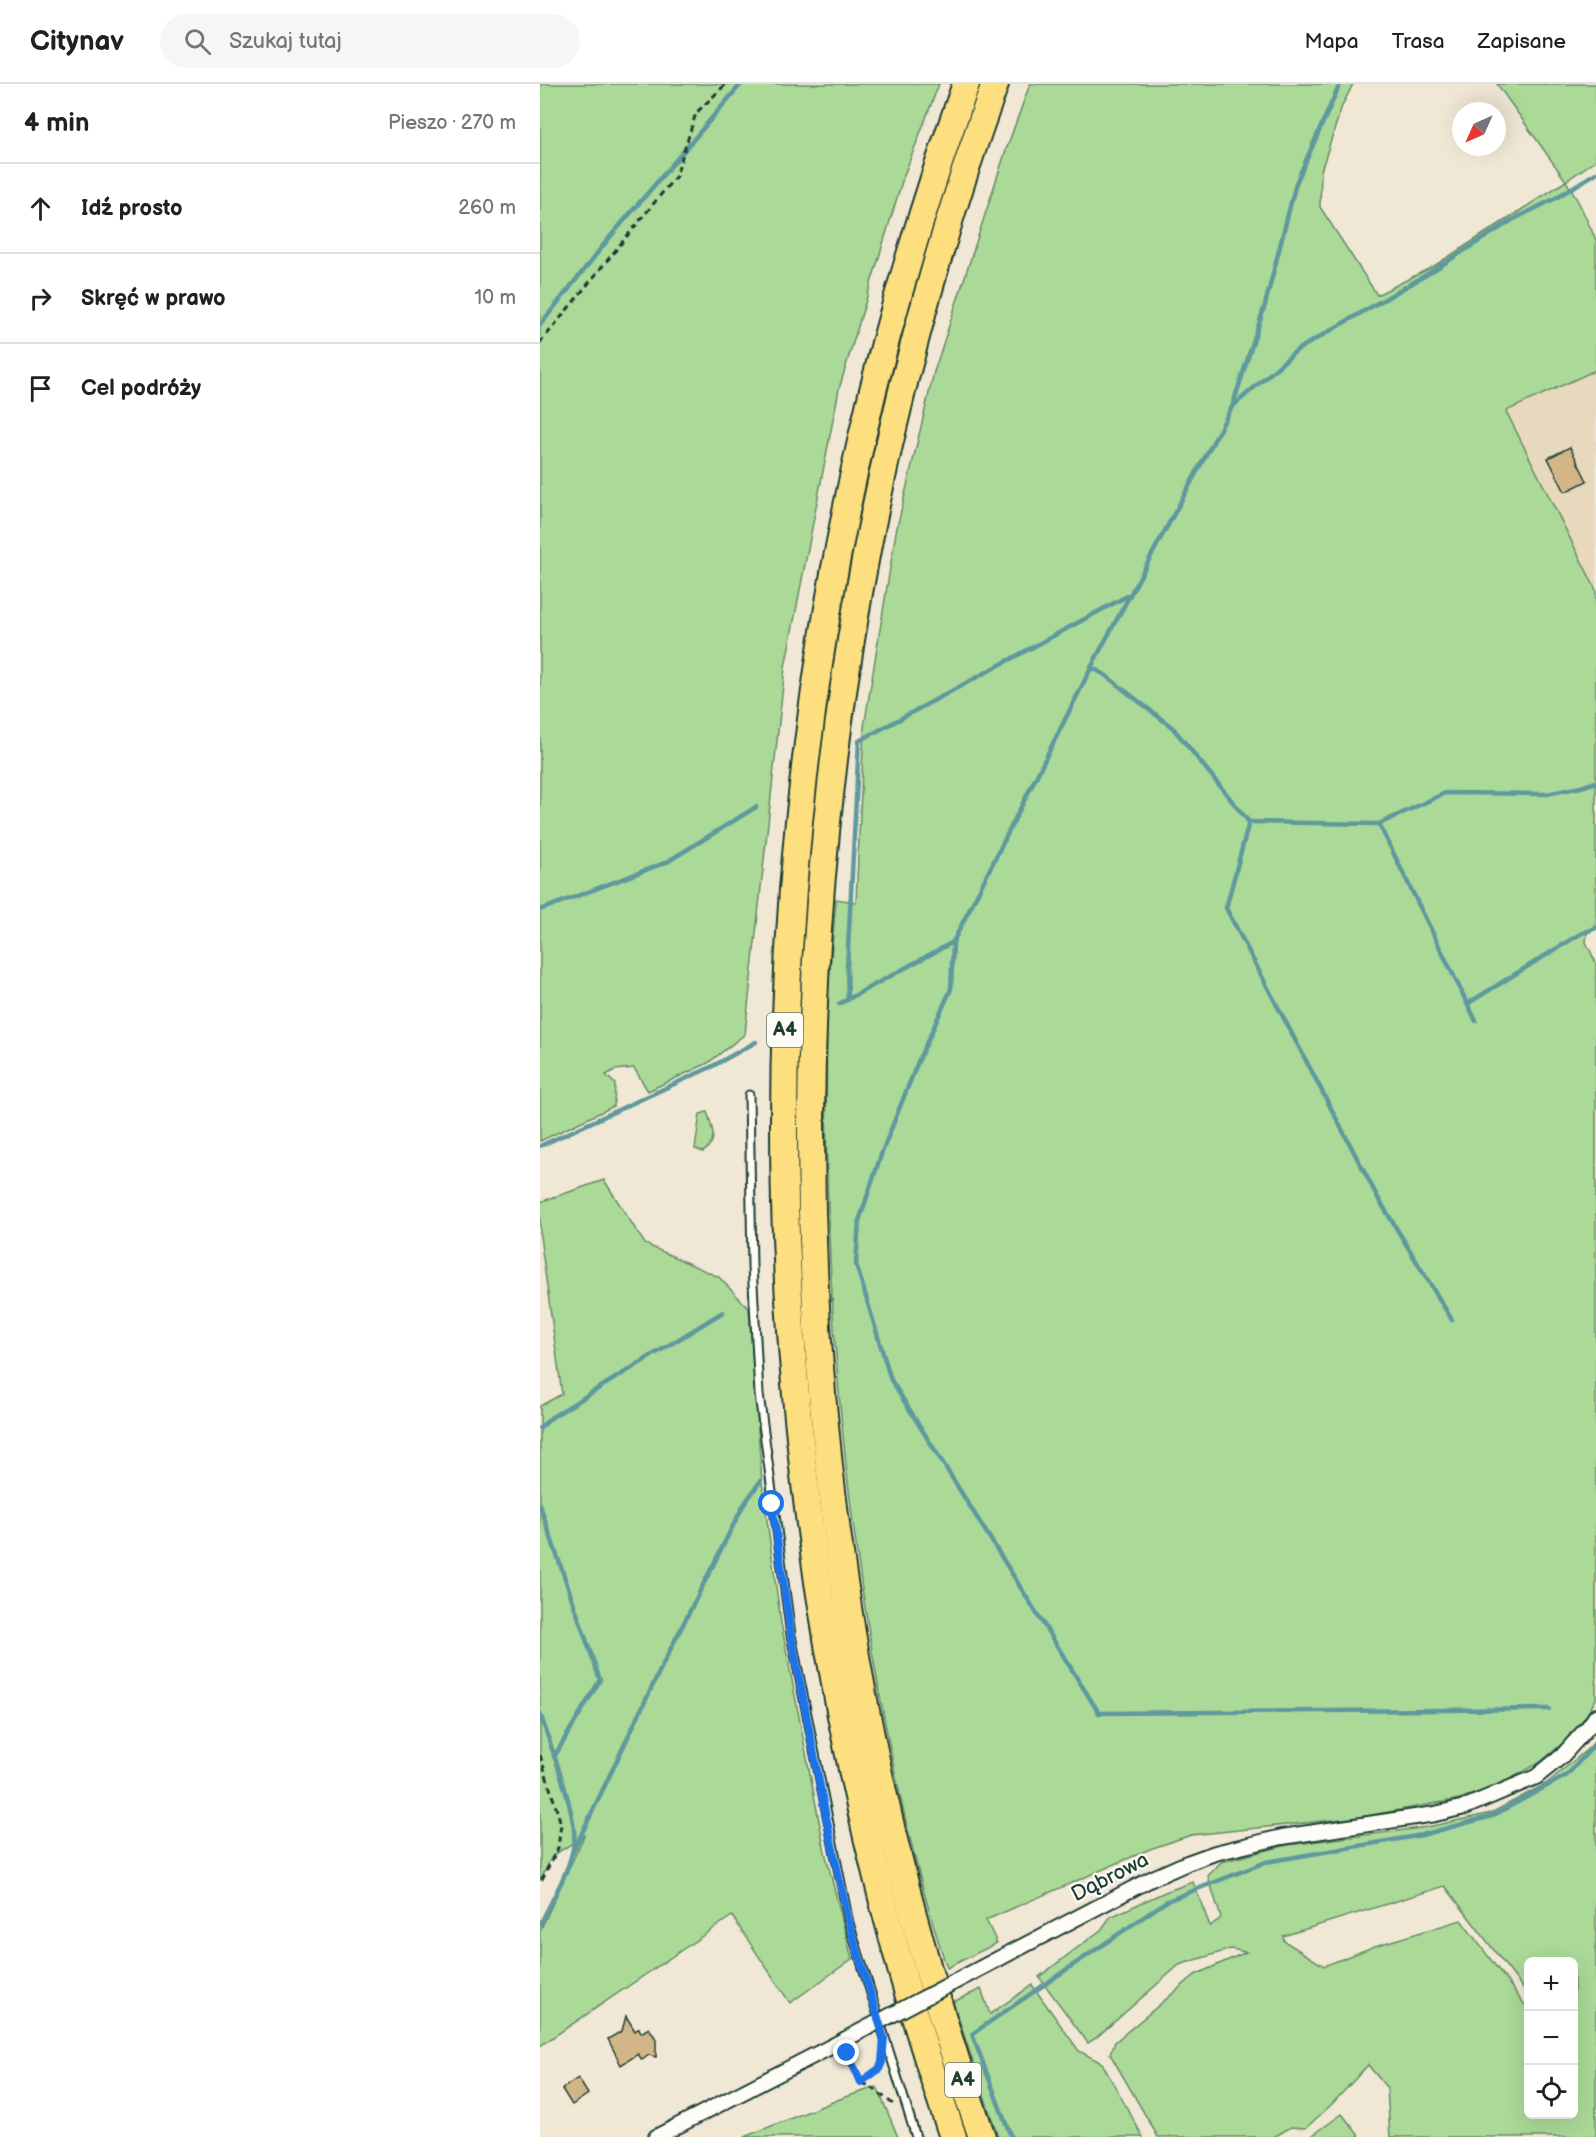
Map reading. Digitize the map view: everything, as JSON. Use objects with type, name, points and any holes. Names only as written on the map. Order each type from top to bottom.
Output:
[{"type":"highway","name":"A4","points":[[953,2137],[916,2024],[871,1857],[840,1716],[822,1613],[805,1495],[791,1351],[784,1216],[783,1081],[788,962],[800,811],[824,632],[839,543],[880,364],[912,249],[966,84]]},
{"type":"highway","name":"A4","points":[[982,2137],[945,2023],[898,1852],[877,1761],[849,1611],[831,1484],[818,1352],[812,1216],[811,1082],[815,960],[828,797],[850,639],[868,539],[917,328],[956,196],[995,84]]},
{"type":"street","name":"Dąbrowa","points":[[656,2137],[846,2047],[1000,1958],[1153,1878],[1215,1853],[1282,1837],[1465,1808],[1536,1778],[1562,1756],[1596,1716]]},
{"type":"lane","points":[[749,1095],[752,1266],[759,1394],[791,1635],[849,1923],[916,2137]]},
{"type":"path","points":[[540,343],[676,176],[696,113],[726,84]]},
{"type":"path","points":[[540,1755],[561,1824],[558,1848],[540,1883]]},
{"type":"path","points":[[861,2082],[879,2069],[882,2062],[884,2038]]},
{"type":"path","points":[[846,2047],[861,2082],[870,2086],[909,2116]]},
{"type":"shaded area","points":[[1596,370],[1596,590],[1506,411]]},
{"type":"green space","points":[[540,84],[939,84],[903,178],[839,389],[785,667],[745,1034],[708,1063],[648,1091],[634,1068],[615,1070],[606,1075],[615,1084],[614,1106],[540,1141]]},
{"type":"green space","points":[[1030,84],[1353,84],[1342,106],[1321,171],[1320,207],[1377,295],[1434,266],[1566,181],[1596,240],[1596,370],[1506,411],[1596,590],[1596,929],[1587,933],[1586,942],[1596,963],[1596,1699],[1586,1716],[1563,1743],[1539,1763],[1499,1785],[1459,1799],[1361,1817],[1191,1835],[1150,1849],[986,1920],[997,1943],[947,1968],[913,1853],[895,1775],[873,1657],[850,1501],[830,1265],[826,1108],[828,996],[836,899],[856,902],[864,727],[896,532],[934,372],[1006,150]]},
{"type":"green space","points":[[1497,84],[1596,84],[1596,160],[1566,181]]},
{"type":"green space","points":[[707,1112],[713,1139],[703,1152],[695,1149],[700,1114]]},
{"type":"green space","points":[[604,1180],[645,1244],[719,1277],[749,1309],[762,1483],[781,1623],[825,1852],[852,1959],[790,2003],[732,1916],[540,2046],[540,1931],[584,1836],[552,1856],[540,1881],[540,1406],[562,1394],[540,1236],[540,1202]]},
{"type":"green space","points":[[1596,1739],[1596,2137],[1390,2137],[1387,2088],[1368,2065],[1306,2128],[1291,2127],[1274,2137],[1158,2137],[1110,2054],[1115,2042],[1195,1975],[1246,1952],[1231,1949],[1179,1965],[1088,2043],[1039,1977],[1102,1929],[1110,1917],[1193,1882],[1210,1926],[1221,1918],[1208,1876],[1221,1862],[1288,1845],[1428,1827],[1491,1813],[1547,1783],[1590,1747]]},
{"type":"green space","points":[[1032,1985],[1079,2051],[1102,2063],[1143,2137],[998,2137],[953,2002],[981,1989],[990,2014]]},
{"type":"green space","points":[[877,2087],[898,2137],[744,2137],[845,2097]]},
{"type":"green space","points":[[1342,2114],[1360,2137],[1311,2137],[1313,2135]]},
{"type":"building","points":[[1570,447],[1587,481],[1565,492],[1548,458]]},
{"type":"building","points":[[626,2016],[635,2031],[639,2028],[641,2033],[649,2028],[656,2039],[656,2057],[649,2055],[642,2060],[638,2054],[621,2065],[608,2039],[622,2031]]},
{"type":"building","points":[[578,2078],[588,2094],[572,2105],[562,2089]]},
{"type":"waterway","points":[[540,325],[610,237],[741,84]]},
{"type":"waterway","points":[[1233,404],[1265,305],[1296,183],[1340,84]]},
{"type":"waterway","points":[[1549,1709],[1099,1713],[891,1380],[856,1264],[859,1221],[882,1152],[917,1064],[951,989],[953,942],[1098,654],[1232,407],[1297,350],[1426,275],[1512,220],[1554,199],[1596,173]]},
{"type":"waterway","points":[[848,1000],[847,968],[859,741],[1129,595]]},
{"type":"waterway","points":[[1091,667],[1105,675],[1173,728],[1249,822]]},
{"type":"waterway","points":[[1249,822],[1379,824],[1445,793],[1547,794],[1596,782]]},
{"type":"waterway","points":[[540,910],[667,862],[756,807]]},
{"type":"waterway","points":[[1249,822],[1226,908],[1378,1198],[1452,1320]]},
{"type":"waterway","points":[[1379,824],[1476,1021]]},
{"type":"waterway","points":[[1467,1004],[1580,934],[1596,928]]},
{"type":"waterway","points":[[839,1004],[953,942]]},
{"type":"waterway","points":[[540,1146],[711,1067],[756,1042]]},
{"type":"waterway","points":[[540,1428],[552,1417],[723,1312]]},
{"type":"waterway","points":[[572,1854],[662,1666],[743,1506],[761,1480]]},
{"type":"waterway","points":[[540,1506],[600,1680],[554,1757]]},
{"type":"waterway","points":[[540,1713],[572,1815],[574,1831],[569,1864],[540,1925]]},
{"type":"waterway","points":[[1011,2137],[972,2034],[1167,1901],[1266,1862],[1422,1835],[1492,1816],[1567,1775],[1596,1743]]},
{"type":"route","points":[[772,1504],[791,1635],[826,1817],[849,1923],[884,2038],[882,2062],[879,2069],[861,2082],[847,2053]]}]
